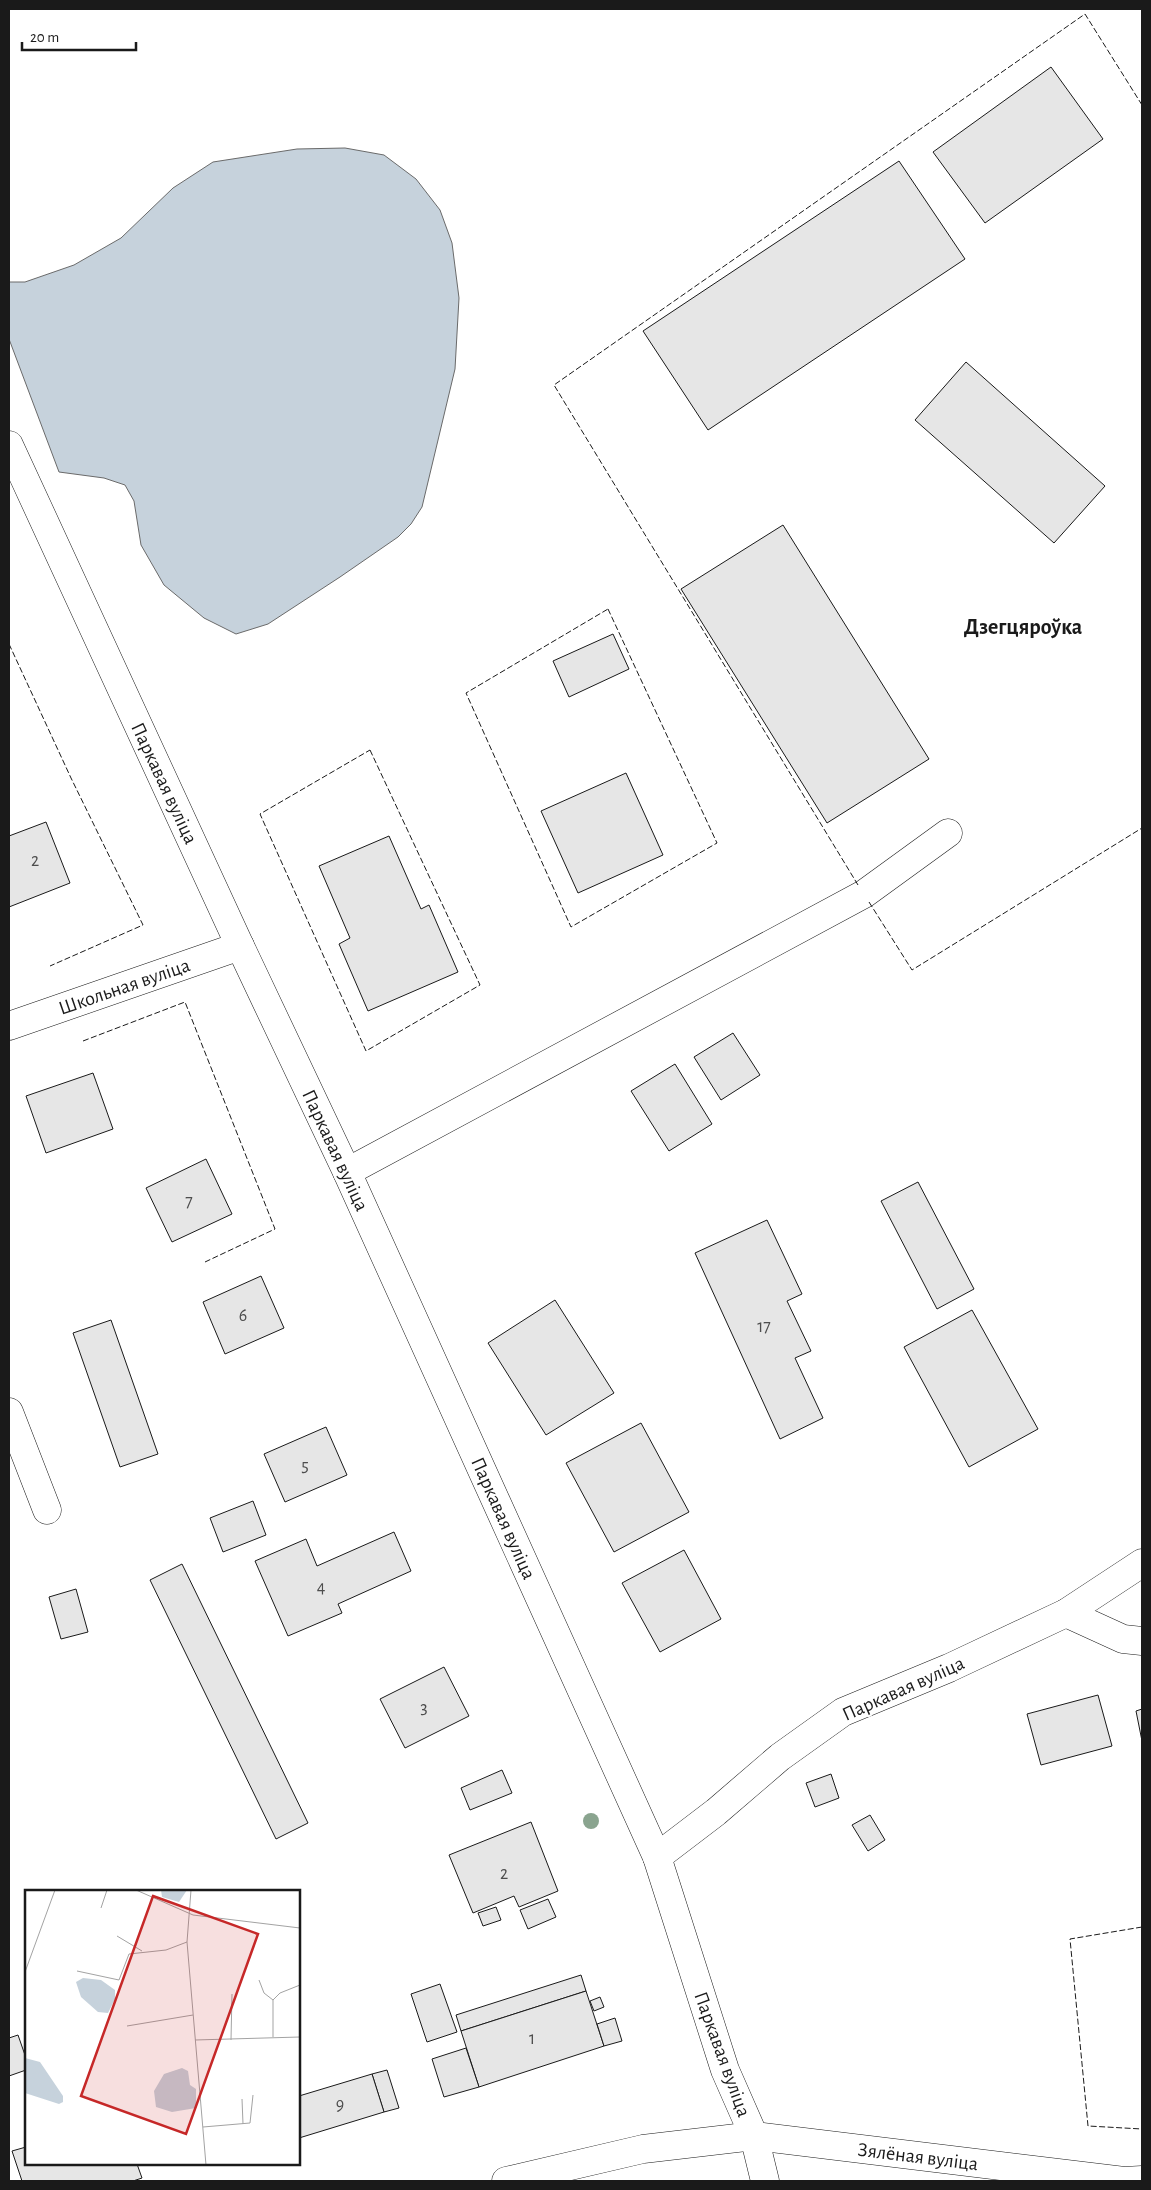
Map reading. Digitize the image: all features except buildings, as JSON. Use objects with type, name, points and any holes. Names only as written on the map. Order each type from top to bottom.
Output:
[{"type":"street","name":"Паркавая вуліца","points":[[9,445],[240,946],[347,1172],[657,1857],[725,2070],[754,2136],[764,2181]]},
{"type":"street","points":[[347,1172],[864,894],[948,833]]},
{"type":"street","name":"Школьная вуліца","points":[[9,1026],[240,946]]},
{"type":"street","points":[[9,1412],[47,1510]]},
{"type":"street","name":"Паркавая вуліца","points":[[657,1857],[716,1812],[780,1756],[843,1712],[949,1668],[1066,1613],[1142,1563]]},
{"type":"street","points":[[1066,1613],[1123,1639],[1142,1641]]},
{"type":"street","name":"Зялёная вуліца","points":[[506,2181],[644,2150],[754,2136],[1124,2181],[1142,2180]]},
{"type":"shaded area","points":[[345,148],[384,155],[416,179],[440,210],[452,243],[459,298],[455,369],[422,507],[411,524],[398,537],[268,624],[236,634],[204,618],[164,585],[141,545],[134,501],[125,485],[104,478],[59,472],[9,339],[9,282],[25,282],[74,265],[121,238],[173,188],[213,162],[297,149]]},
{"type":"fence","points":[[858,885],[554,385],[1085,14],[1142,105]]},
{"type":"fence","points":[[608,609],[717,843],[571,927],[466,693],[608,609]]},
{"type":"fence","points":[[9,644],[71,778],[143,925],[50,966]]},
{"type":"fence","points":[[370,750],[480,985],[366,1051],[260,814],[370,750]]},
{"type":"fence","points":[[869,902],[912,970],[1142,828]]},
{"type":"fence","points":[[83,1041],[185,1002],[275,1229],[205,1262]]},
{"type":"fence","points":[[1142,1927],[1070,1939],[1088,2126],[1142,2129]]},
{"type":"district","name":"Дзегцяроўка","points":[[1023,626]]}]
